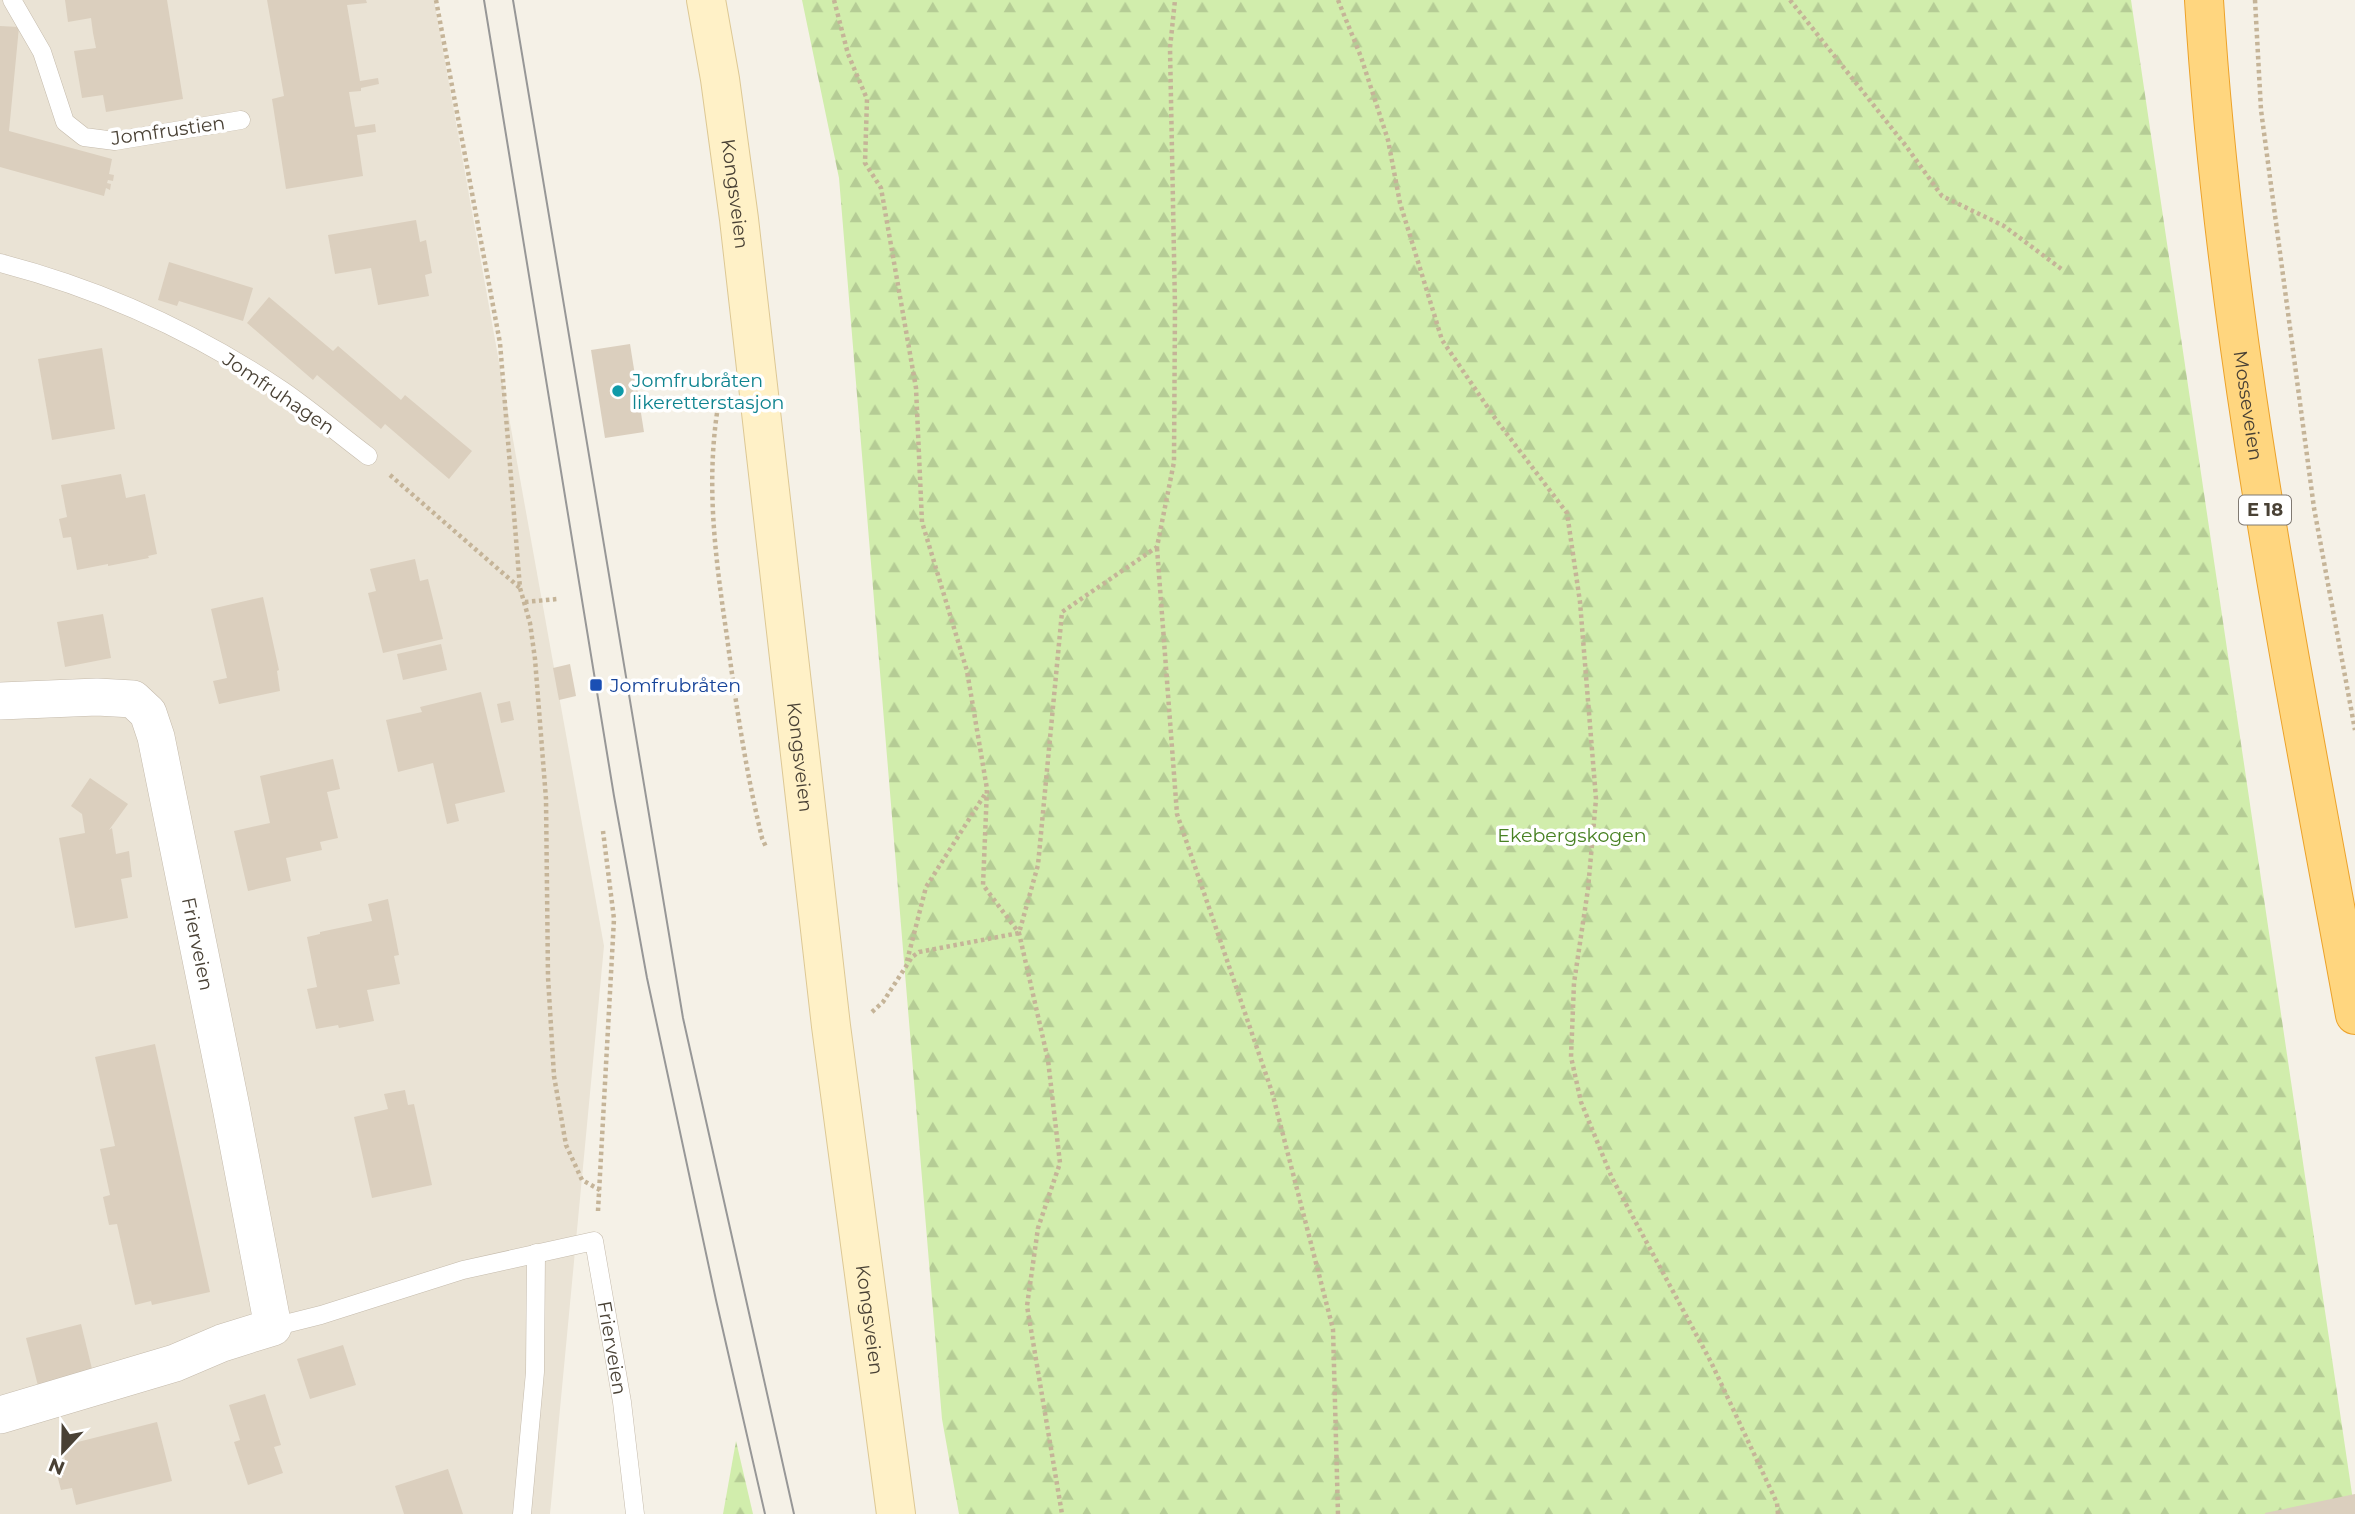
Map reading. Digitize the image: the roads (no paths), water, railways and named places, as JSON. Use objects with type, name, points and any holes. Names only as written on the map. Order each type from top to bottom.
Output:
[{"type":"highway","name":"Mosseveien","points":[[2204,0],[2220,191],[2249,417],[2355,1015]]},
{"type":"main road","name":"Kongsveien","points":[[706,0],[720,79],[738,219],[831,1026],[896,1514]]},
{"type":"street","name":"Frierveien","points":[[0,701],[97,696],[133,698],[148,713],[156,737],[273,1327],[222,1343],[175,1363],[0,1415]]},
{"type":"lane","name":"Jomfrustien","points":[[12,0],[42,52],[65,122],[84,137],[115,141],[242,120]]},
{"type":"lane","name":"Jomfruhagen","points":[[0,263],[97,293],[209,346],[284,392],[368,456]]},
{"type":"lane","name":"Frierveien","points":[[273,1327],[321,1315],[463,1270],[594,1241],[622,1402],[635,1514]]},
{"type":"lane","points":[[522,1514],[535,1372],[536,1253]]},
{"type":"tram line","points":[[484,0],[614,796],[647,978],[765,1514]]},
{"type":"tram line","points":[[513,0],[683,1018],[794,1514]]},
{"type":"place","name":"Jomfrubråten likeretterstasjon","points":[[618,391]]},
{"type":"place","name":"Jomfrubråten","points":[[596,685]]},
{"type":"park label","name":"Ekebergskogen","points":[[1572,835]]}]
